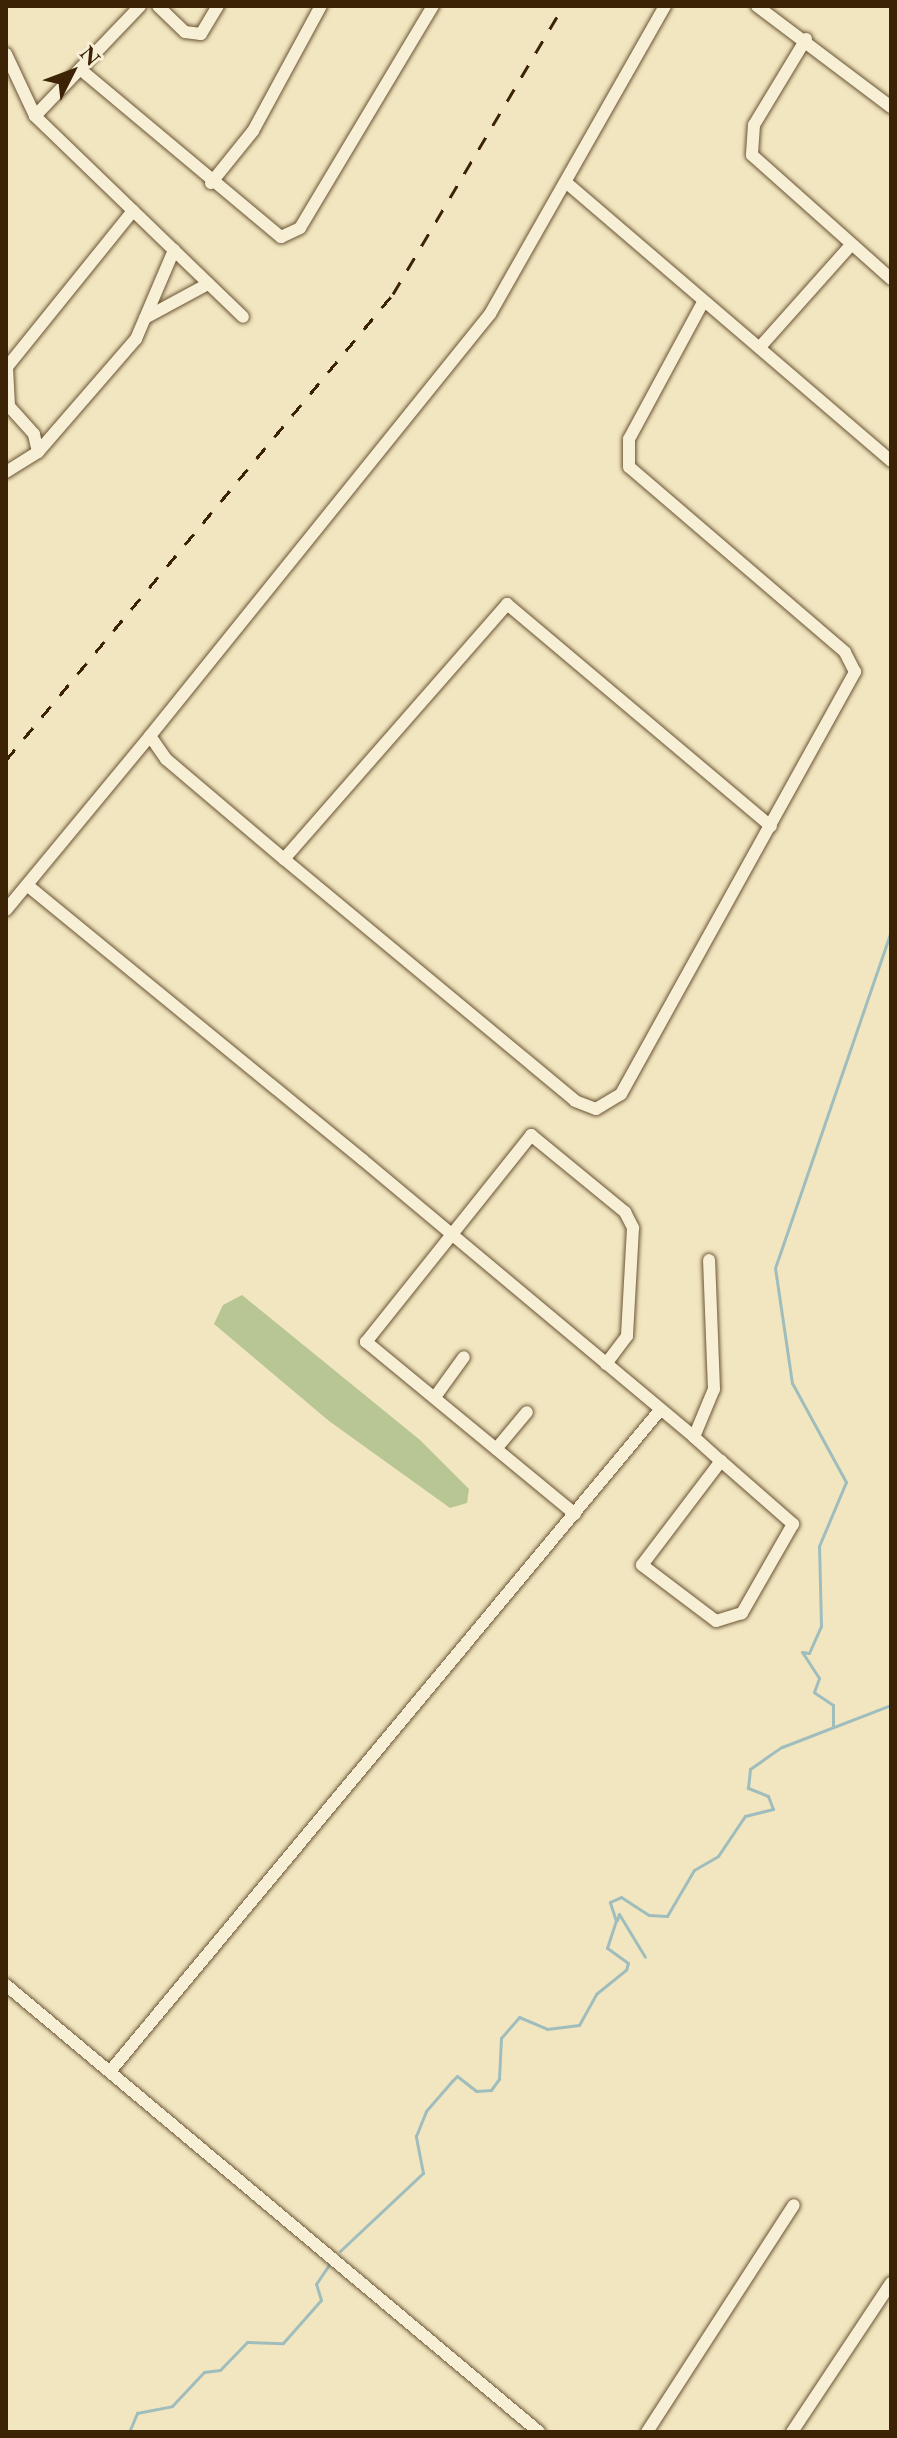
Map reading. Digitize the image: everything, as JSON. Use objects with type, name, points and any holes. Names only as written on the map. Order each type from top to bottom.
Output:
[{"type":"street","points":[[35,116],[140,6]]},
{"type":"street","points":[[158,6],[185,32],[201,34],[218,6]]},
{"type":"street","points":[[211,183],[253,131],[321,6]]},
{"type":"street","points":[[80,69],[211,183],[281,237],[300,228],[433,6]]},
{"type":"street","points":[[6,910],[490,314],[568,184],[665,6]]},
{"type":"street","points":[[757,6],[806,39],[891,107]]},
{"type":"street","points":[[806,39],[754,125],[752,155],[850,246],[891,279]]},
{"type":"street","points":[[6,54],[35,116],[243,317]]},
{"type":"street","points":[[568,184],[891,461]]},
{"type":"street","points":[[38,452],[34,434],[9,406],[7,367],[133,211]]},
{"type":"street","points":[[760,347],[850,246]]},
{"type":"street","points":[[6,472],[38,452],[126,351],[144,319],[174,250]]},
{"type":"street","points":[[144,319],[208,284]]},
{"type":"street","points":[[150,736],[166,759],[575,1101],[596,1109],[621,1094],[855,672],[845,652],[629,467],[629,439],[703,302]]},
{"type":"street","points":[[284,859],[507,604],[771,826]]},
{"type":"street","points":[[27,885],[451,1233],[694,1437],[793,1524],[742,1613],[716,1621],[642,1565],[721,1461]]},
{"type":"street","points":[[575,1514],[366,1342],[523,1139],[539,1138],[633,1228],[627,1336],[606,1364]]},
{"type":"street","points":[[694,1437],[714,1389],[709,1260]]},
{"type":"street","points":[[435,1397],[464,1357]]},
{"type":"street","points":[[112,2069],[660,1410]]},
{"type":"street","points":[[496,1449],[527,1412]]},
{"type":"street","points":[[6,1985],[112,2069],[539,2432]]},
{"type":"street","points":[[647,2432],[794,2205]]},
{"type":"street","points":[[792,2432],[891,2283]]},
{"type":"green space","points":[[242,1295],[420,1440],[469,1489],[467,1503],[450,1508],[329,1421],[214,1324],[223,1305]]},
{"type":"waterway","points":[[833,1727],[833,1705],[814,1692],[819,1678],[802,1652],[809,1653],[821,1626],[819,1546],[846,1482],[792,1383],[775,1268],[891,932]]},
{"type":"waterway","points":[[340,2251],[423,2173],[416,2136],[426,2111],[457,2076],[476,2091],[491,2090],[499,2079],[501,2038],[519,2017],[547,2029],[579,2025],[596,1994],[626,1970],[628,1963],[607,1948],[616,1921],[610,1902],[621,1897],[649,1915],[667,1916],[694,1870],[718,1856],[745,1816],[773,1809],[768,1796],[748,1788],[750,1769],[782,1747],[891,1705]]},
{"type":"waterway","points":[[617,1920],[619,1914],[645,1957]]},
{"type":"waterway","points":[[129,2432],[137,2413],[172,2406],[204,2372],[220,2370],[247,2342],[283,2343],[321,2300],[316,2284],[329,2265]]},
{"type":"railway","points":[[6,760],[393,294],[563,6]]}]
